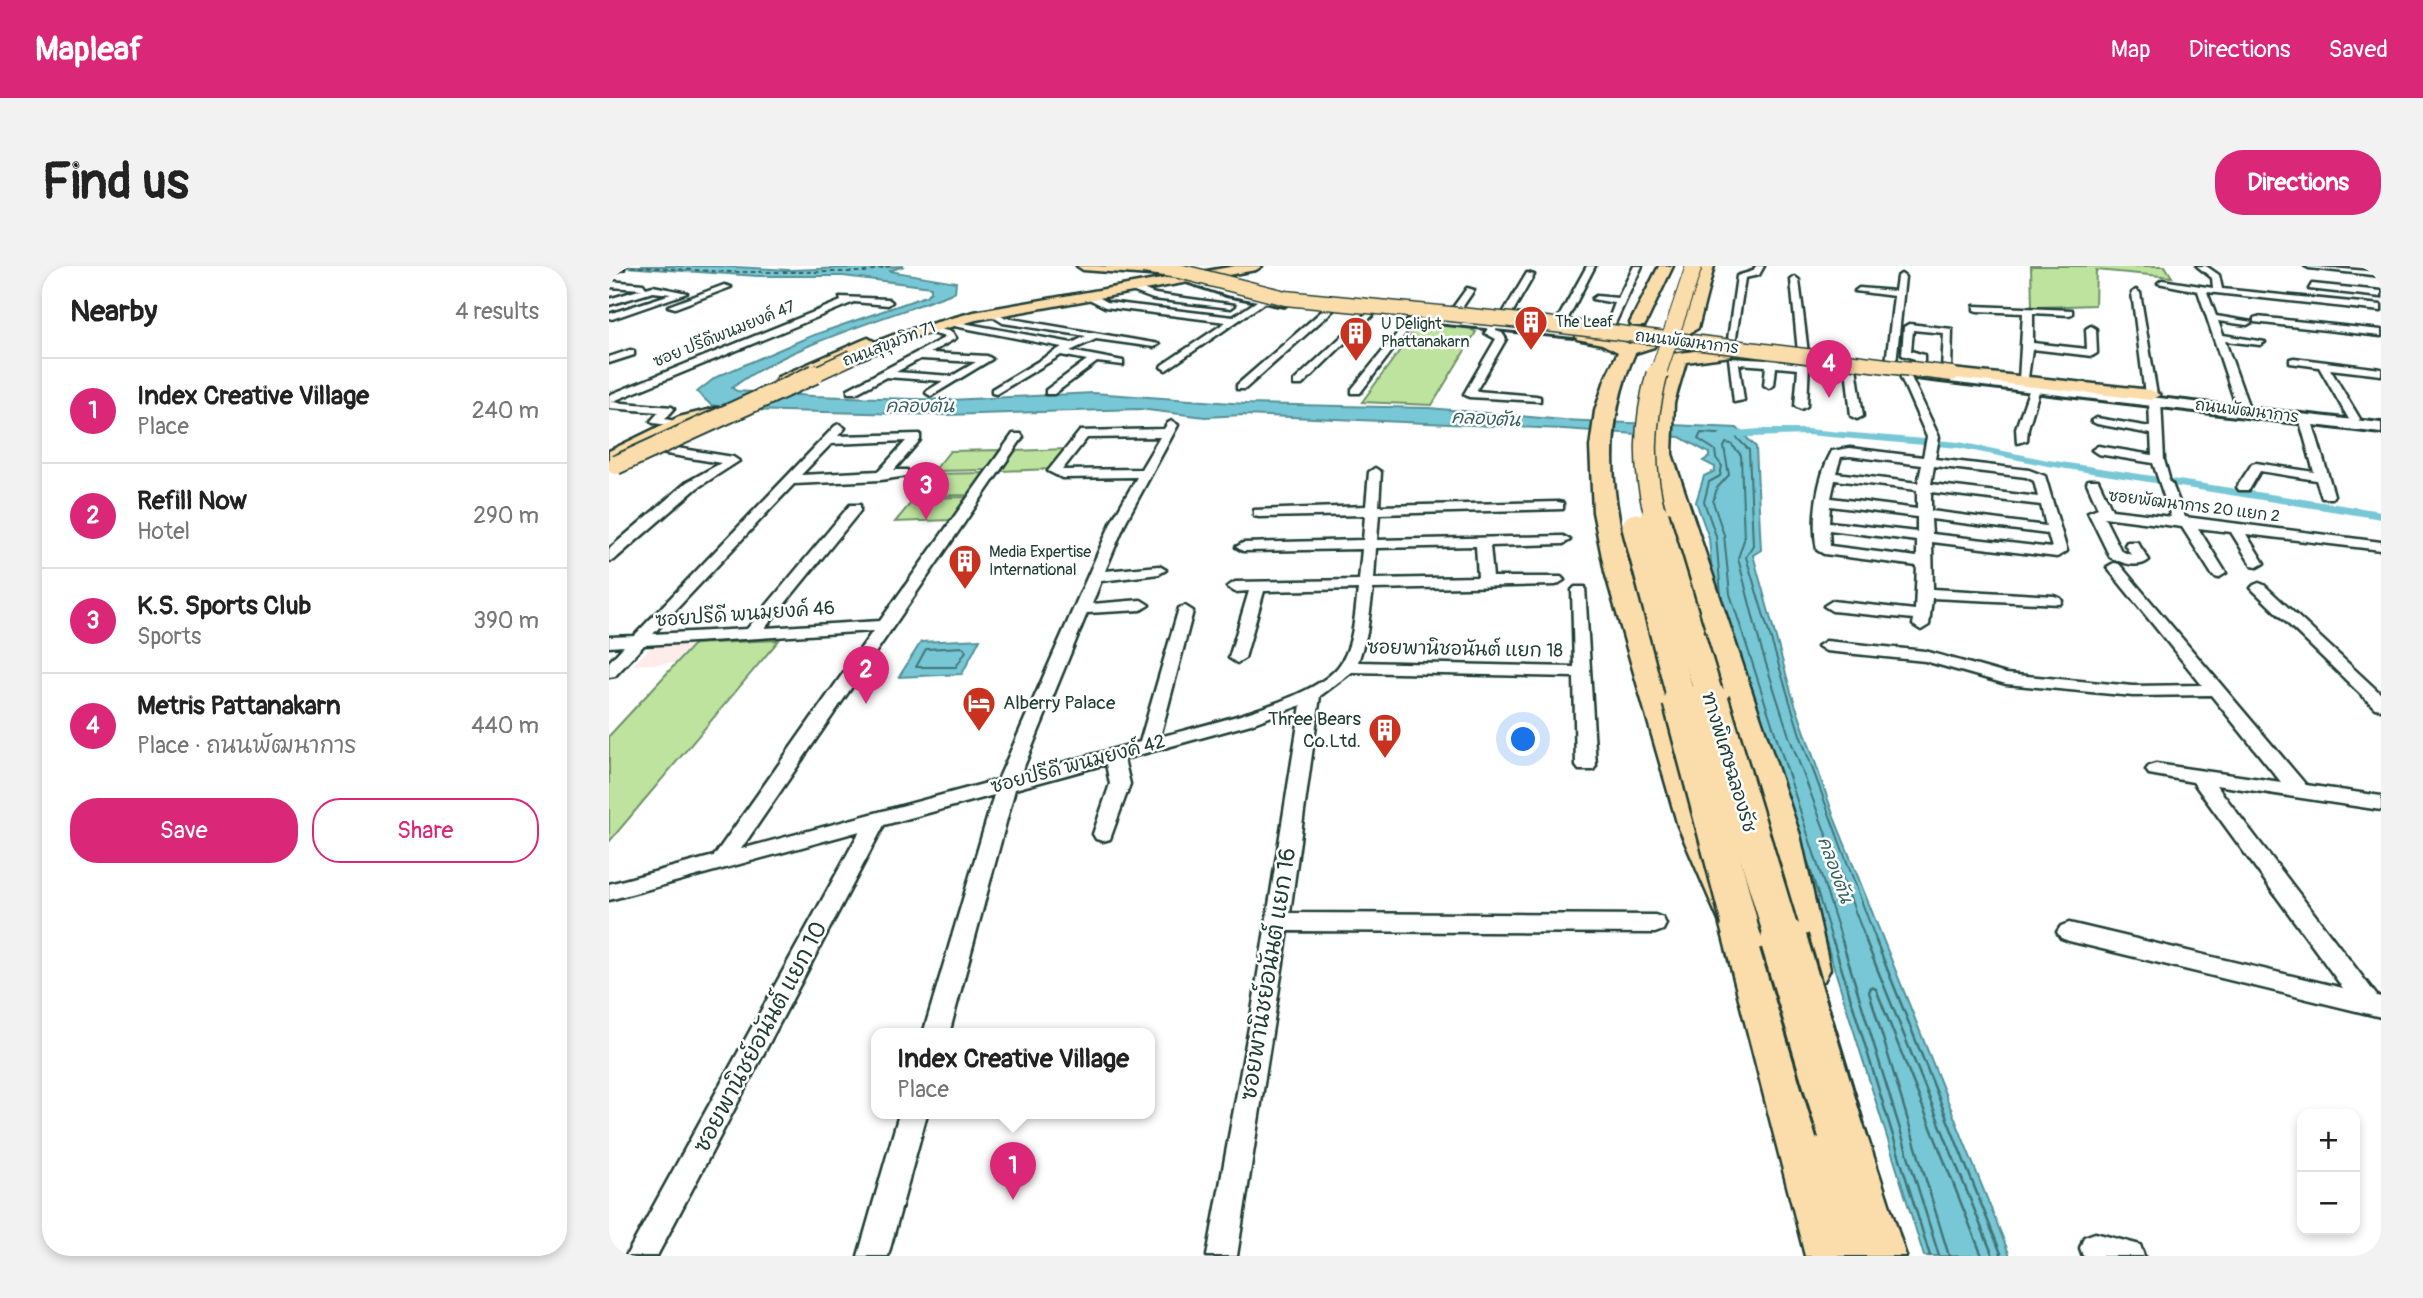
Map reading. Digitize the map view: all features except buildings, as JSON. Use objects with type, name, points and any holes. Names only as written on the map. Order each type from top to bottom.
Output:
[{"type":"highway","points":[[1707,266],[1690,328],[1694,336],[1722,346]]},
{"type":"highway","points":[[1675,267],[1650,347],[1605,411],[1601,447],[1605,512],[1618,572],[1696,825],[1739,921]]},
{"type":"highway","name":"ทางพิเศษฉลองรัช","points":[[1675,267],[1630,403],[1625,444],[1627,477],[1641,549],[1831,1256]]},
{"type":"highway","name":"ทางพิเศษฉลองรัช","points":[[1675,267],[1658,365],[1648,404],[1644,446],[1646,479],[1660,534],[1880,1256]]},
{"type":"highway","points":[[1607,330],[1650,347],[1690,328]]},
{"type":"highway","points":[[1571,331],[1650,347],[1722,346]]},
{"type":"highway","points":[[1650,347],[1664,403],[1661,454],[1782,835],[1841,1131]]},
{"type":"main road","points":[[1083,266],[1189,284],[1220,284],[1222,277],[1246,266]]},
{"type":"main road","points":[[1105,266],[1145,277]]},
{"type":"main road","points":[[1179,272],[1246,266]]},
{"type":"main road","points":[[1179,272],[1206,274],[1246,266]]},
{"type":"main road","points":[[1179,272],[1206,274]]},
{"type":"main road","name":"ถนนสุขุมวิท 71","points":[[610,465],[902,335],[969,314],[1179,272]]},
{"type":"main road","name":"ถนนพัฒนาการ","points":[[1179,272],[1272,298],[1413,317],[1499,322],[1571,331]]},
{"type":"main road","name":"ถนนพัฒนาการ","points":[[1145,277],[1174,273],[1281,300],[1571,331],[1607,330]]},
{"type":"main road","name":"ถนนพัฒนาการ","points":[[1145,277],[1189,273],[1285,298],[1522,321],[1949,371],[2381,428]]},
{"type":"main road","name":"ถนนพัฒนาการ","points":[[1206,274],[1220,284],[1247,296],[1454,313],[1499,322]]},
{"type":"main road","name":"ถนนสุขุมวิท 71","points":[[902,335],[992,313],[1090,296],[1145,277]]},
{"type":"main road","points":[[902,335],[809,380],[784,380],[875,340],[902,335]]},
{"type":"main road","name":"ถนนพัฒนาการ","points":[[1722,346],[1851,367],[2029,383]]},
{"type":"main road","name":"ถนนพัฒนาการ","points":[[1722,346],[1771,360],[1891,363],[2153,398],[2242,405],[2381,422]]},
{"type":"main road","points":[[708,414],[729,415],[658,449],[610,465],[680,425],[708,414]]},
{"type":"street","points":[[1571,331],[1591,266]]},
{"type":"street","points":[[1607,330],[1638,266]]},
{"type":"street","points":[[1722,346],[1741,276],[1754,274],[1760,266]]},
{"type":"street","points":[[2201,266],[2216,277],[2229,278]]},
{"type":"street","points":[[2309,266],[2381,274]]},
{"type":"street","points":[[609,272],[620,269]]},
{"type":"street","points":[[1530,275],[1490,333],[1499,335],[1501,339],[1469,394],[1536,399]]},
{"type":"street","points":[[609,284],[638,276]]},
{"type":"street","points":[[1145,277],[1153,296],[1231,305]]},
{"type":"street","points":[[1891,363],[1901,277]]},
{"type":"street","points":[[2216,277],[2218,290]]},
{"type":"street","points":[[1795,280],[1804,360],[1801,406]]},
{"type":"street","points":[[2162,283],[2381,307]]},
{"type":"street","points":[[609,284],[643,287]]},
{"type":"street","points":[[2298,285],[2381,294]]},
{"type":"street","points":[[611,321],[727,287]]},
{"type":"street","points":[[609,302],[653,289],[683,293],[611,321]]},
{"type":"street","points":[[2201,289],[2242,405]]},
{"type":"street","points":[[1454,313],[1470,290]]},
{"type":"street","points":[[1860,291],[1899,294]]},
{"type":"street","points":[[2136,293],[2153,398],[2158,460],[2164,481],[2183,521],[2218,573]]},
{"type":"street","points":[[1090,296],[1105,304],[1236,320]]},
{"type":"street","points":[[1210,318],[1247,296]]},
{"type":"street","points":[[1166,367],[1272,298]]},
{"type":"street","points":[[1596,299],[1621,300]]},
{"type":"street","name":"ซอย ปรีดีพนมยงค์ 47","points":[[609,399],[847,300],[888,302]]},
{"type":"street","points":[[1241,387],[1332,307]]},
{"type":"street","points":[[1977,308],[2069,312]]},
{"type":"street","points":[[1298,383],[1377,311]]},
{"type":"street","points":[[2021,440],[2029,383],[2028,312]]},
{"type":"street","points":[[992,313],[1003,320],[1154,344]]},
{"type":"street","points":[[1356,391],[1413,317]]},
{"type":"street","points":[[2212,318],[2381,333]]},
{"type":"street","points":[[2370,318],[2381,333]]},
{"type":"street","points":[[949,322],[1073,346]]},
{"type":"street","points":[[1025,338],[1048,327]]},
{"type":"street","points":[[1920,366],[1920,357],[1906,353],[1909,327],[1949,331],[1949,371]]},
{"type":"street","points":[[852,391],[943,344],[951,336],[926,329]]},
{"type":"street","points":[[2028,345],[2092,352],[2091,329]]},
{"type":"street","points":[[996,391],[1059,352],[1096,335]]},
{"type":"street","points":[[2219,337],[2260,342]]},
{"type":"street","points":[[931,393],[1000,352],[943,344]]},
{"type":"street","points":[[1059,352],[1119,363]]},
{"type":"street","points":[[609,360],[629,353]]},
{"type":"street","points":[[919,356],[987,359]]},
{"type":"street","points":[[1050,392],[1095,359]]},
{"type":"street","points":[[1738,400],[1733,360],[1771,360],[1769,385]]},
{"type":"street","points":[[2294,361],[2381,372]]},
{"type":"street","points":[[2323,365],[2354,419]]},
{"type":"street","points":[[1851,367],[1857,416]]},
{"type":"street","points":[[1832,607],[1922,620],[1925,593],[1924,487],[1933,442],[1904,373]]},
{"type":"street","points":[[885,374],[954,379]]},
{"type":"street","points":[[609,405],[668,409],[670,410],[657,421],[680,425]]},
{"type":"street","points":[[2305,418],[2327,495]]},
{"type":"street","points":[[2097,421],[2156,430]]},
{"type":"street","points":[[609,672],[839,428]]},
{"type":"street","points":[[938,1028],[1007,783],[1119,521],[1170,429],[1084,434],[1054,471],[1062,474],[1144,473]]},
{"type":"street","points":[[722,860],[1017,437]]},
{"type":"street","points":[[828,440],[916,438],[881,476]]},
{"type":"street","points":[[609,557],[692,485],[733,461],[658,449]]},
{"type":"street","points":[[2098,450],[2158,460]]},
{"type":"street","points":[[1822,525],[2057,553],[2060,551],[2056,531],[2039,478],[2035,475],[1839,452],[1832,463],[1822,525],[1824,550],[1924,562]]},
{"type":"street","points":[[2244,487],[2256,467],[2321,477]]},
{"type":"street","points":[[1348,667],[1359,630],[1366,584],[1375,472]]},
{"type":"street","points":[[791,480],[902,473]]},
{"type":"street","points":[[1830,476],[2047,502]]},
{"type":"street","points":[[2093,483],[2107,513]]},
{"type":"street","points":[[1826,501],[2056,531]]},
{"type":"street","points":[[1259,513],[1558,506]]},
{"type":"street","points":[[751,635],[855,508]]},
{"type":"street","name":"ซอยพัฒนาการ 20 แยก 2","points":[[2131,545],[2141,561],[2124,559],[2115,554],[2095,514],[2183,521],[2381,546]]},
{"type":"street","points":[[2150,518],[2159,537]]},
{"type":"street","points":[[2235,528],[2257,563]]},
{"type":"street","points":[[1243,547],[1563,540]]},
{"type":"street","points":[[1483,542],[1486,582]]},
{"type":"street","points":[[2114,567],[2299,790]]},
{"type":"street","points":[[1095,577],[1159,570]]},
{"type":"street","points":[[1235,587],[1556,580]]},
{"type":"street","points":[[1237,658],[1258,586]]},
{"type":"street","points":[[2259,588],[2381,704]]},
{"type":"street","points":[[1580,590],[1586,766]]},
{"type":"street","points":[[1925,593],[2054,601]]},
{"type":"street","points":[[1082,609],[1141,605]]},
{"type":"street","points":[[1148,747],[1185,611]]},
{"type":"street","name":"ซอยปรีดี พนมยงค์ 46","points":[[609,642],[883,626]]},
{"type":"street","points":[[1826,646],[1914,654],[2006,679],[2133,691],[2216,690]]},
{"type":"street","name":"ซอยพานิชอนันต์ แยก 18","points":[[1348,667],[1581,673]]},
{"type":"street","name":"ซอยปรีดี พนมยงค์ 42","points":[[609,892],[878,817],[1245,720],[1326,685],[1348,667]]},
{"type":"street","name":"ซอยพานิชย์อนันต์ แยก 16","points":[[1222,1256],[1264,1011],[1311,692]]},
{"type":"street","points":[[1103,834],[1120,785],[1114,755]]},
{"type":"street","points":[[2156,770],[2381,803]]},
{"type":"street","points":[[2199,776],[2375,1005]]},
{"type":"street","name":"ซอยพานิชย์อนันต์ แยก 10","points":[[642,1256],[878,817]]},
{"type":"street","points":[[1276,922],[1655,924]]},
{"type":"street","points":[[2069,932],[2375,1005]]},
{"type":"street","points":[[873,1256],[912,1119]]},
{"type":"street","points":[[2095,1248],[2129,1256]]},
{"type":"shaded area","points":[[693,643],[674,663],[633,665],[654,644]]},
{"type":"green space","points":[[2031,266],[2165,266],[2172,277],[2096,270],[2095,305],[2032,307]]},
{"type":"green space","points":[[1422,320],[1475,325],[1472,330],[1476,332],[1432,405],[1362,402]]},
{"type":"green space","points":[[1065,449],[1053,469],[1001,471],[1015,451]]},
{"type":"green space","points":[[1001,450],[986,470],[934,471],[950,451]]},
{"type":"green space","points":[[985,473],[969,495],[914,496],[932,474]]},
{"type":"green space","points":[[970,497],[952,520],[895,522],[915,498]]},
{"type":"green space","points":[[779,640],[609,842],[609,736],[694,644]]},
{"type":"water","name":"คลองตัน","points":[[609,266],[716,266],[789,270],[904,266],[889,271],[956,282],[955,292],[839,334],[781,359],[732,388],[737,391],[949,400],[1093,393],[1246,404],[1429,408],[1564,420],[1737,428],[1756,447],[1761,550],[1753,555],[1791,692],[1834,817],[2010,1256],[1924,1256],[1824,935],[1714,597],[1709,538],[1696,502],[1704,476],[1715,471],[1715,467],[1703,461],[1709,457],[1709,453],[1680,437],[1564,429],[1243,415],[1205,417],[1139,409],[946,415],[748,410],[711,405],[697,392],[716,377],[811,336],[926,296],[931,292],[931,287],[843,276],[758,276]]},
{"type":"water","points":[[980,639],[962,674],[899,677],[921,642]]},
{"type":"waterway","points":[[1723,435],[1807,432],[1959,445],[2048,463],[2381,515]]},
{"type":"ferry route","points":[[623,266],[730,272],[865,272],[890,266]]},
{"type":"place","name":"The Leaf","points":[[1531,352]]},
{"type":"place","name":"U Delight Phattanakarn","points":[[1356,363]]},
{"type":"place","name":"Metris Pattanakarn","points":[[1829,398]]},
{"type":"place","name":"K.S. Sports Club","points":[[926,520]]},
{"type":"place","name":"Media Expertise International","points":[[965,591]]},
{"type":"place","name":"Refill Now","points":[[866,704]]},
{"type":"place","name":"Alberry Palace","points":[[979,733]]},
{"type":"place","name":"Three Bears Co.Ltd.","points":[[1385,760]]},
{"type":"place","name":"Index Creative Village","points":[[1013,1200]]}]
